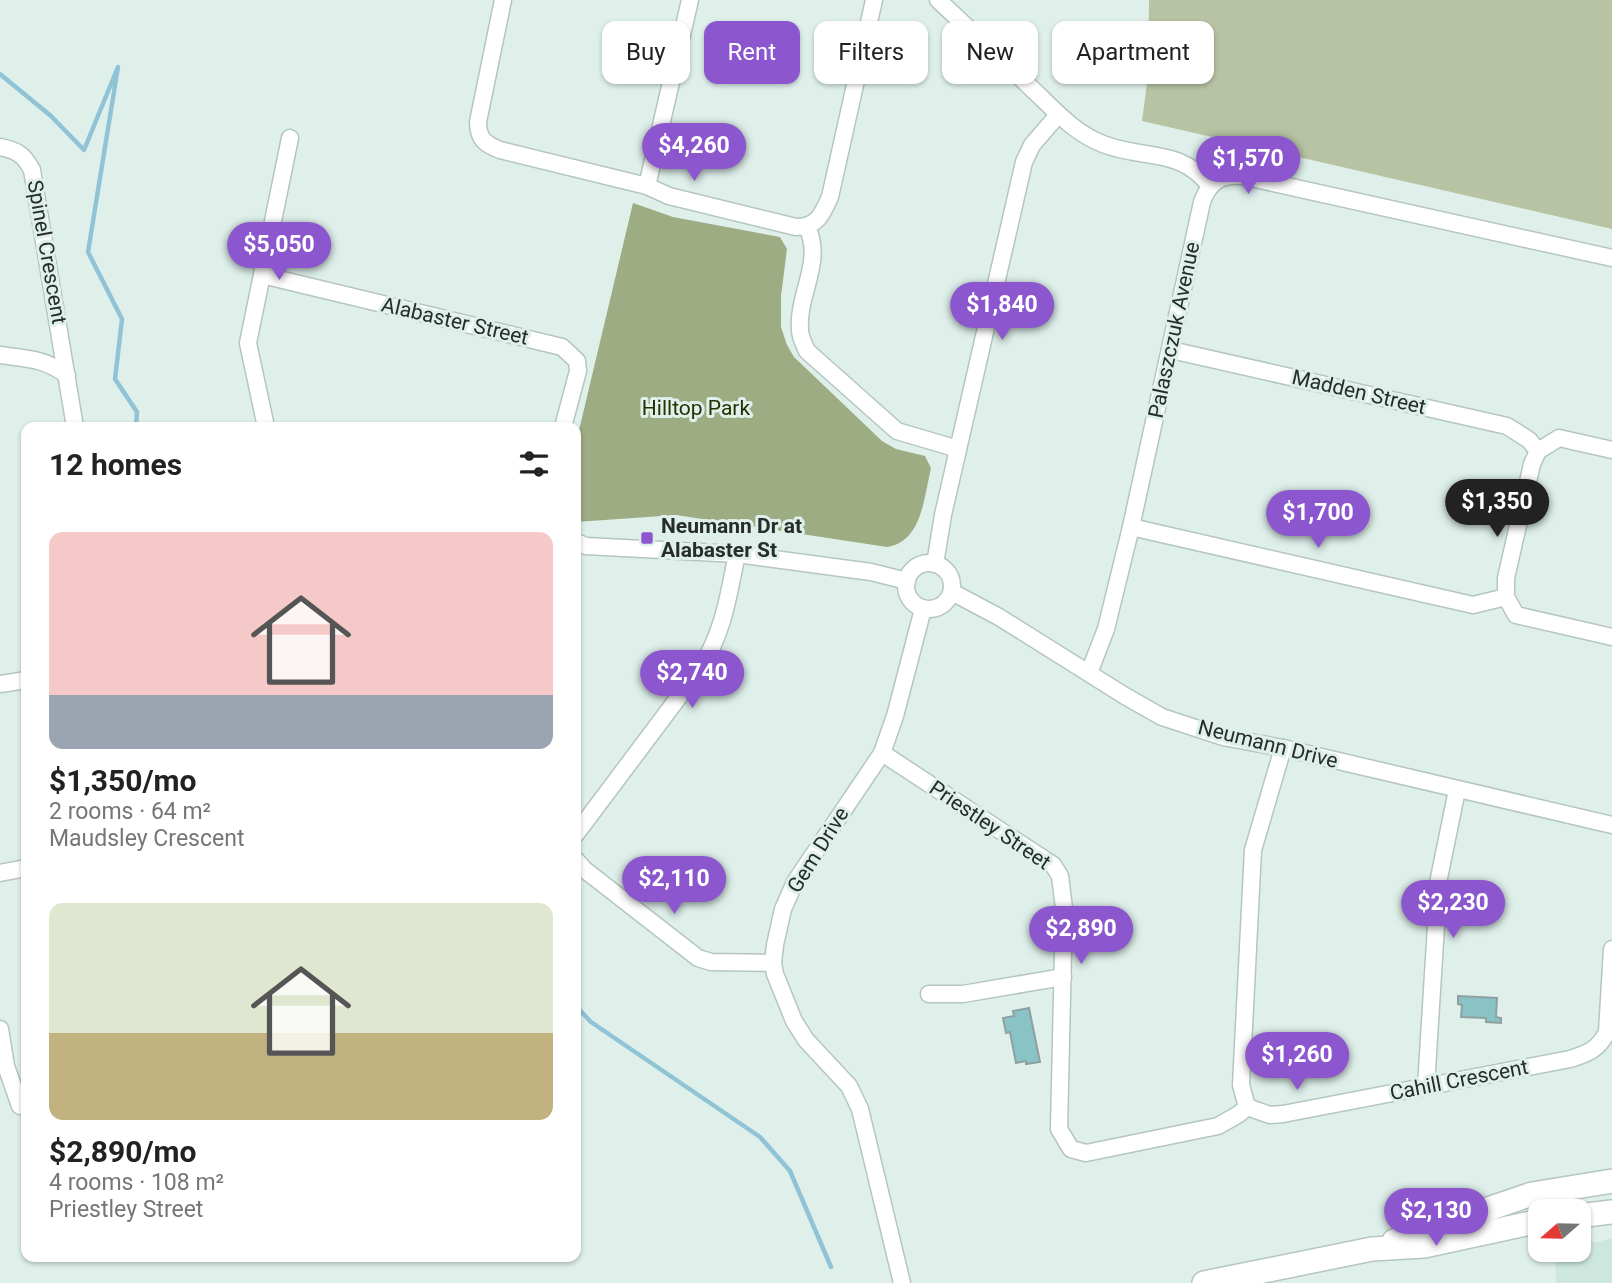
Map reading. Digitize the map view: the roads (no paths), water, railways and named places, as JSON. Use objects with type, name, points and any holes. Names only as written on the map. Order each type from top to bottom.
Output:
[{"type":"main road","points":[[1372,1249],[1532,1194],[1612,1181]]},
{"type":"main road","points":[[1591,1214],[1612,1212]]},
{"type":"main road","points":[[1204,1283],[1372,1249],[1424,1246],[1528,1224]]},
{"type":"street","points":[[503,0],[478,122],[479,136],[487,145],[647,186],[669,196],[796,227],[807,227],[821,219],[830,197],[874,0]]},
{"type":"street","points":[[647,186],[690,0]]},
{"type":"street","points":[[938,0],[1058,115],[1083,135],[1106,146],[1188,164],[1210,186],[1219,178],[1230,174],[1242,176],[1612,258]]},
{"type":"street","points":[[935,564],[958,449],[1024,162],[1032,145],[1058,115]]},
{"type":"street","points":[[264,422],[248,343],[290,138]]},
{"type":"street","name":"Spinel Crescent","points":[[0,147],[15,150],[26,158],[32,170],[74,422]]},
{"type":"street","name":"Palaszczuk Avenue","points":[[1089,673],[1106,629],[1171,350],[1202,202],[1210,186]]},
{"type":"street","points":[[807,227],[812,236],[814,252],[813,267],[801,311],[800,332],[807,351],[897,431],[958,449]]},
{"type":"street","name":"Alabaster Street","points":[[262,275],[562,347],[577,361],[578,371],[564,422]]},
{"type":"street","name":"Madden Street","points":[[1171,350],[1507,426],[1529,440],[1538,451]]},
{"type":"street","points":[[0,355],[37,359],[67,375]]},
{"type":"street","points":[[1612,450],[1559,438],[1538,451],[1532,464],[1506,578],[1506,597],[1516,615],[1612,637]]},
{"type":"street","points":[[1131,527],[1474,605],[1506,597]]},
{"type":"street","points":[[581,544],[737,554],[871,572],[907,581]]},
{"type":"street","points":[[581,827],[709,654],[723,622],[737,554]]},
{"type":"street","points":[[935,564],[951,578],[952,592],[945,604],[939,608],[923,609],[908,596],[907,581],[914,569],[921,565],[935,564]]},
{"type":"street","name":"Neumann Drive","points":[[952,592],[999,617],[1162,717],[1223,737],[1283,748],[1612,825]]},
{"type":"street","name":"Gem Drive","points":[[902,1283],[860,1109],[849,1086],[806,1040],[794,1021],[773,963],[783,909],[795,882],[882,753],[895,716],[923,609]]},
{"type":"street","points":[[0,684],[21,681]]},
{"type":"street","points":[[1247,1107],[1241,1085],[1253,850],[1283,748]]},
{"type":"street","name":"Priestley Street","points":[[882,753],[1053,865],[1060,876],[1064,892],[1059,1129],[1071,1149],[1086,1153],[1218,1126],[1247,1107]]},
{"type":"street","points":[[1426,1086],[1439,878],[1457,790]]},
{"type":"street","points":[[581,866],[698,958],[710,962],[773,963]]},
{"type":"street","points":[[0,873],[21,869]]},
{"type":"street","name":"Cahill Crescent","points":[[1247,1107],[1270,1115],[1283,1114],[1570,1059],[1589,1053],[1601,1044],[1607,1032],[1612,949]]},
{"type":"street","points":[[929,994],[963,994],[1063,978]]},
{"type":"street","points":[[0,1029],[6,1066],[20,1106]]},
{"type":"waterway","points":[[0,74],[51,116],[84,150],[118,67],[88,252],[122,319],[115,379],[137,412],[136,422]]},
{"type":"waterway","points":[[581,1011],[591,1022],[760,1137],[790,1171],[831,1267]]},
{"type":"place","name":"Neumann Dr at Alabaster St","points":[[647,538]]},
{"type":"park label","name":"Hilltop Park","points":[[696,408]]}]
